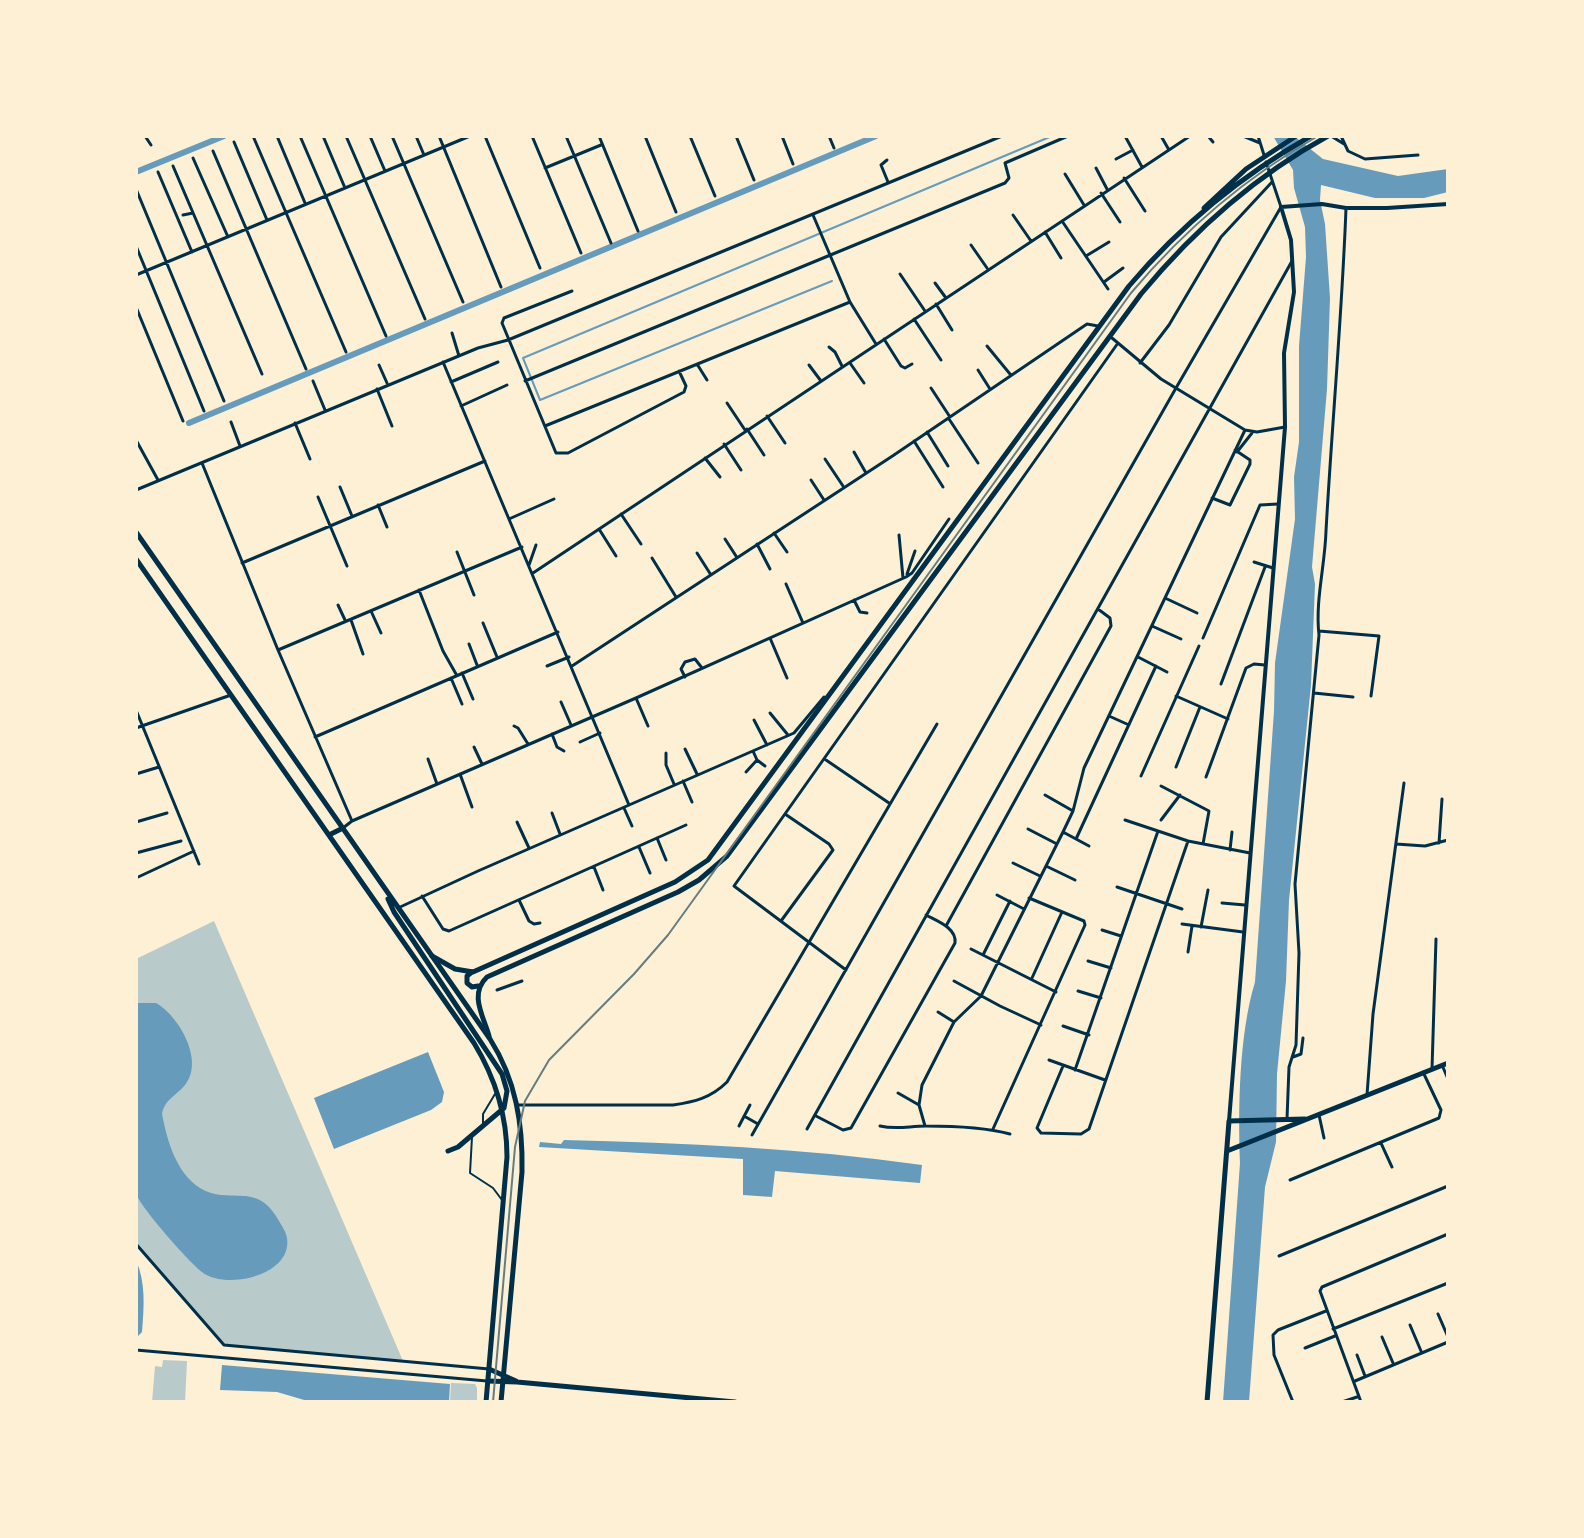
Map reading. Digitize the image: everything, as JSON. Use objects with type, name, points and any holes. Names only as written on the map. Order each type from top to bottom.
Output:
[{"type":"main road","points":[[1296,136],[1227,185],[1164,246],[1098,326],[718,849],[703,865],[675,882],[473,972],[467,976],[467,983],[472,987],[479,985],[493,974],[678,892],[715,868],[732,850],[1109,335],[1173,257],[1235,199],[1291,158],[1330,136]]},
{"type":"main road","points":[[1195,218],[1263,166],[1311,136]]},
{"type":"main road","points":[[136,532],[490,1039],[508,1074],[522,1137],[522,1172],[501,1402]]},
{"type":"main road","points":[[136,559],[487,1065],[507,1129],[486,1402]]},
{"type":"main road","points":[[868,639],[879,646]]},
{"type":"main road","points":[[329,835],[343,828]]},
{"type":"main road","points":[[383,887],[394,912],[486,1046],[505,1082],[507,1100],[504,1108],[458,1147],[448,1151]]},
{"type":"main road","points":[[432,956],[455,969],[473,972]]},
{"type":"main road","points":[[479,985],[477,998],[490,1039]]},
{"type":"main road","points":[[1227,1151],[1445,1064]]},
{"type":"main road","points":[[1207,1402],[1227,1151],[1233,1121],[1305,1119]]},
{"type":"main road","points":[[489,1369],[517,1382]]},
{"type":"main road","points":[[488,1381],[735,1402]]},
{"type":"street","points":[[145,136],[151,145]]},
{"type":"street","points":[[253,136],[346,352]]},
{"type":"street","points":[[277,136],[306,204]]},
{"type":"street","points":[[300,136],[386,336]]},
{"type":"street","points":[[323,136],[345,188]]},
{"type":"street","points":[[346,136],[425,319]]},
{"type":"street","points":[[370,136],[385,171]]},
{"type":"street","points":[[392,136],[463,302]]},
{"type":"street","points":[[416,136],[425,155]]},
{"type":"street","points":[[439,136],[501,287]]},
{"type":"street","points":[[136,275],[470,136]]},
{"type":"street","points":[[485,136],[540,268]]},
{"type":"street","points":[[532,136],[581,253]]},
{"type":"street","points":[[566,136],[611,243]]},
{"type":"street","points":[[599,136],[638,231]]},
{"type":"street","points":[[645,136],[676,212]]},
{"type":"street","points":[[690,136],[715,196]]},
{"type":"street","points":[[736,136],[754,180]]},
{"type":"street","points":[[782,136],[793,164]]},
{"type":"street","points":[[829,136],[834,148]]},
{"type":"street","points":[[136,490],[1002,136]]},
{"type":"street","points":[[529,380],[1005,183],[1009,178],[1005,163],[1068,136]]},
{"type":"street","points":[[1125,136],[1142,167]]},
{"type":"street","points":[[1161,136],[1169,150]]},
{"type":"street","points":[[533,573],[1190,136]]},
{"type":"street","points":[[1208,136],[1213,142]]},
{"type":"street","points":[[1243,136],[1260,143]]},
{"type":"street","points":[[1233,1121],[1245,905],[1285,427],[1284,353],[1293,304],[1291,240],[1258,136]]},
{"type":"street","points":[[1330,136],[1344,144]]},
{"type":"street","points":[[1341,136],[1348,151],[1365,159],[1418,155]]},
{"type":"street","points":[[234,142],[267,220]]},
{"type":"street","points":[[545,168],[603,144]]},
{"type":"street","points":[[1116,159],[1133,150]]},
{"type":"street","points":[[213,151],[306,369]]},
{"type":"street","points":[[193,158],[228,237]]},
{"type":"street","points":[[887,160],[881,165],[888,182]]},
{"type":"street","points":[[173,166],[262,374]]},
{"type":"street","points":[[1096,168],[1107,189]]},
{"type":"street","points":[[158,172],[192,252]]},
{"type":"street","points":[[1065,174],[1084,205]]},
{"type":"street","points":[[1124,178],[1145,211]]},
{"type":"street","points":[[1140,363],[1169,325],[1221,237],[1273,182]]},
{"type":"street","points":[[136,189],[224,401]]},
{"type":"street","points":[[1101,193],[1120,222]]},
{"type":"street","points":[[1281,207],[1322,204],[1346,208],[1393,208],[1448,204]]},
{"type":"street","points":[[752,1135],[1281,207]]},
{"type":"street","points":[[1284,1119],[1289,1067],[1296,1045],[1299,953],[1295,884],[1319,631],[1317,618],[1342,319],[1346,208]]},
{"type":"street","points":[[183,215],[193,213]]},
{"type":"street","points":[[812,214],[850,302],[876,344]]},
{"type":"street","points":[[1013,215],[1031,241]]},
{"type":"street","points":[[1062,221],[1108,289]]},
{"type":"street","points":[[1045,232],[1061,258]]},
{"type":"street","points":[[1086,256],[1109,242]]},
{"type":"street","points":[[971,245],[987,270]]},
{"type":"street","points":[[136,246],[204,411]]},
{"type":"street","points":[[807,1129],[1292,261]]},
{"type":"street","points":[[1104,282],[1123,268]]},
{"type":"street","points":[[900,274],[925,311]]},
{"type":"street","points":[[935,283],[946,298]]},
{"type":"street","points":[[572,291],[504,318],[502,324],[529,380],[556,453],[568,453],[684,392],[686,386],[679,371]]},
{"type":"street","points":[[545,426],[850,302]]},
{"type":"street","points":[[936,304],[952,330]]},
{"type":"street","points":[[136,307],[183,421]]},
{"type":"street","points":[[914,319],[941,360]]},
{"type":"street","points":[[572,666],[1087,324],[1098,326]]},
{"type":"street","points":[[452,333],[459,356]]},
{"type":"street","points":[[1109,335],[1140,363],[1245,430],[1253,432],[1285,427]]},
{"type":"street","points":[[884,339],[901,366],[905,368],[912,364]]},
{"type":"street","points":[[846,970],[734,886],[1118,343]]},
{"type":"street","points":[[987,346],[1011,375]]},
{"type":"street","points":[[829,347],[842,366]]},
{"type":"street","points":[[443,362],[629,805]]},
{"type":"street","points":[[451,382],[498,362]]},
{"type":"street","points":[[849,362],[864,383]]},
{"type":"street","points":[[697,364],[707,380]]},
{"type":"street","points":[[379,365],[388,385]]},
{"type":"street","points":[[809,365],[821,381]]},
{"type":"street","points":[[978,370],[990,389]]},
{"type":"street","points":[[313,381],[325,411]]},
{"type":"street","points":[[461,406],[507,385]]},
{"type":"street","points":[[931,388],[978,463]]},
{"type":"street","points":[[377,389],[392,426]]},
{"type":"street","points":[[727,403],[764,455]]},
{"type":"street","points":[[767,416],[785,443]]},
{"type":"street","points":[[231,422],[240,446]]},
{"type":"street","points":[[295,423],[310,459]]},
{"type":"street","points":[[925,1126],[919,1105],[922,1085],[954,1022],[981,996],[1063,832],[1073,811],[1082,773],[1245,430]]},
{"type":"street","points":[[927,432],[948,466]]},
{"type":"street","points":[[1235,452],[1253,432]]},
{"type":"street","points":[[136,440],[158,480]]},
{"type":"street","points":[[914,441],[943,487]]},
{"type":"street","points":[[724,444],[741,470]]},
{"type":"street","points":[[854,452],[866,473]]},
{"type":"street","points":[[1212,498],[1231,504],[1250,464],[1250,460],[1235,452]]},
{"type":"street","points":[[705,457],[720,477]]},
{"type":"street","points":[[825,459],[844,488]]},
{"type":"street","points":[[242,563],[485,461]]},
{"type":"street","points":[[201,462],[352,821]]},
{"type":"street","points":[[811,480],[824,500]]},
{"type":"street","points":[[340,487],[352,516]]},
{"type":"street","points":[[318,497],[347,566]]},
{"type":"street","points":[[509,519],[554,499]]},
{"type":"street","points":[[1203,638],[1260,505],[1278,504]]},
{"type":"street","points":[[378,505],[387,527]]},
{"type":"street","points":[[621,514],[641,544]]},
{"type":"street","points":[[343,828],[352,821],[905,578],[912,573],[949,519]]},
{"type":"street","points":[[599,528],[616,556]]},
{"type":"street","points":[[774,533],[787,552]]},
{"type":"street","points":[[899,535],[905,578]]},
{"type":"street","points":[[725,539],[737,557]]},
{"type":"street","points":[[757,544],[770,569]]},
{"type":"street","points":[[529,565],[536,545]]},
{"type":"street","points":[[278,650],[522,547]]},
{"type":"street","points":[[905,578],[915,551]]},
{"type":"street","points":[[457,552],[474,595]]},
{"type":"street","points":[[697,553],[711,575]]},
{"type":"street","points":[[652,558],[676,597]]},
{"type":"street","points":[[1254,562],[1273,568]]},
{"type":"street","points":[[1221,684],[1265,567]]},
{"type":"street","points":[[786,584],[803,623]]},
{"type":"street","points":[[419,590],[456,674]]},
{"type":"street","points":[[1165,598],[1197,613]]},
{"type":"street","points":[[854,600],[860,612],[867,613]]},
{"type":"street","points":[[338,605],[363,654]]},
{"type":"street","points":[[946,926],[1111,626],[1110,618],[1098,609]]},
{"type":"street","points":[[371,610],[381,633]]},
{"type":"street","points":[[483,623],[497,657]]},
{"type":"street","points":[[1152,626],[1181,639]]},
{"type":"street","points":[[1319,631],[1379,636],[1371,696]]},
{"type":"street","points":[[315,737],[558,632]]},
{"type":"street","points":[[770,638],[787,678]]},
{"type":"street","points":[[469,644],[477,665]]},
{"type":"street","points":[[1141,776],[1199,646]]},
{"type":"street","points":[[547,666],[569,657]]},
{"type":"street","points":[[1138,657],[1167,672]]},
{"type":"street","points":[[685,677],[681,669],[685,662],[695,659],[702,668]]},
{"type":"street","points":[[1206,777],[1246,668],[1254,664],[1265,665]]},
{"type":"street","points":[[1076,839],[1156,666]]},
{"type":"street","points":[[462,672],[473,699]]},
{"type":"street","points":[[450,677],[462,704]]},
{"type":"street","points":[[1314,693],[1353,697]]},
{"type":"street","points":[[138,727],[231,695]]},
{"type":"street","points":[[1176,696],[1228,719]]},
{"type":"street","points":[[398,908],[788,736],[801,727],[824,697]]},
{"type":"street","points":[[636,698],[648,726]]},
{"type":"street","points":[[561,702],[571,725]]},
{"type":"street","points":[[1176,767],[1200,707]]},
{"type":"street","points":[[136,710],[138,727],[159,767],[199,864]]},
{"type":"street","points":[[770,713],[788,736]]},
{"type":"street","points":[[1109,716],[1129,725]]},
{"type":"street","points":[[754,720],[767,745]]},
{"type":"street","points":[[517,1105],[652,1106],[694,1102],[709,1096],[727,1082],[937,724]]},
{"type":"street","points":[[514,726],[528,744]]},
{"type":"street","points":[[580,742],[600,733]]},
{"type":"street","points":[[552,734],[559,750],[564,751]]},
{"type":"street","points":[[474,747],[482,764]]},
{"type":"street","points":[[685,749],[697,775]]},
{"type":"street","points":[[753,751],[757,760],[765,766]]},
{"type":"street","points":[[666,753],[666,765],[674,785]]},
{"type":"street","points":[[428,759],[437,784]]},
{"type":"street","points":[[826,759],[889,803]]},
{"type":"street","points":[[746,772],[757,760]]},
{"type":"street","points":[[136,774],[159,767]]},
{"type":"street","points":[[460,774],[472,807]]},
{"type":"street","points":[[683,781],[692,802]]},
{"type":"street","points":[[1367,1095],[1373,1014],[1404,783]]},
{"type":"street","points":[[1161,786],[1209,811],[1203,844]]},
{"type":"street","points":[[1045,795],[1073,811]]},
{"type":"street","points":[[1161,820],[1180,795]]},
{"type":"street","points":[[1439,843],[1442,799]]},
{"type":"street","points":[[623,807],[632,826]]},
{"type":"street","points":[[136,822],[167,813]]},
{"type":"street","points":[[552,813],[560,834]]},
{"type":"street","points":[[781,921],[833,850],[785,814]]},
{"type":"street","points":[[1125,820],[1188,841],[1250,853]]},
{"type":"street","points":[[517,822],[529,848]]},
{"type":"street","points":[[422,896],[447,931],[686,825]]},
{"type":"street","points":[[1028,829],[1057,844]]},
{"type":"street","points":[[1075,1070],[1158,831]]},
{"type":"street","points":[[1063,832],[1089,846]]},
{"type":"street","points":[[1230,850],[1232,832]]},
{"type":"street","points":[[657,838],[666,860]]},
{"type":"street","points":[[1396,844],[1425,846],[1448,840]]},
{"type":"street","points":[[136,853],[181,841]]},
{"type":"street","points":[[1063,1066],[1037,1128],[1041,1133],[1087,1132],[1188,841]]},
{"type":"street","points":[[639,846],[650,873]]},
{"type":"street","points":[[136,878],[194,851]]},
{"type":"street","points":[[1013,863],[1040,876]]},
{"type":"street","points":[[1046,865],[1075,880]]},
{"type":"street","points":[[593,867],[603,890]]},
{"type":"street","points":[[1117,887],[1182,909]]},
{"type":"street","points":[[1201,927],[1208,890]]},
{"type":"street","points":[[997,895],[1024,909]]},
{"type":"street","points":[[993,1129],[1086,923],[1029,898]]},
{"type":"street","points":[[519,900],[529,921],[540,923]]},
{"type":"street","points":[[983,955],[1010,901]]},
{"type":"street","points":[[1222,903],[1245,905]]},
{"type":"street","points":[[1031,979],[1062,912]]},
{"type":"street","points":[[814,1115],[843,1130],[851,1128],[955,943],[956,937],[946,926],[926,915]]},
{"type":"street","points":[[1182,924],[1243,932]]},
{"type":"street","points":[[1188,952],[1192,926]]},
{"type":"street","points":[[1102,930],[1122,937]]},
{"type":"street","points":[[1432,1069],[1436,939]]},
{"type":"street","points":[[971,949],[1056,992]]},
{"type":"street","points":[[1088,961],[1112,968]]},
{"type":"street","points":[[497,990],[522,981]]},
{"type":"street","points":[[954,981],[1041,1025]]},
{"type":"street","points":[[1078,991],[1102,999]]},
{"type":"street","points":[[938,1012],[954,1022]]},
{"type":"street","points":[[1063,1026],[1089,1035]]},
{"type":"street","points":[[1293,1057],[1301,1054],[1303,1038]]},
{"type":"street","points":[[1049,1060],[1105,1080]]},
{"type":"street","points":[[1445,1064],[1448,1079]]},
{"type":"street","points":[[1290,1180],[1442,1115],[1423,1072]]},
{"type":"street","points":[[898,1093],[919,1105]]},
{"type":"street","points":[[739,1126],[750,1105]]},
{"type":"street","points":[[1318,1114],[1324,1138]]},
{"type":"street","points":[[744,1116],[758,1124]]},
{"type":"street","points":[[880,1126],[901,1129],[925,1126],[993,1129],[1010,1134]]},
{"type":"street","points":[[1381,1143],[1392,1167]]},
{"type":"street","points":[[1279,1256],[1448,1186]]},
{"type":"street","points":[[1361,1402],[1332,1329],[1320,1291],[1322,1287],[1448,1234]]},
{"type":"street","points":[[136,1244],[224,1345],[489,1369]]},
{"type":"street","points":[[1332,1329],[1448,1283]]},
{"type":"street","points":[[1293,1402],[1274,1355],[1273,1335],[1278,1330],[1326,1311]]},
{"type":"street","points":[[1355,1381],[1448,1339],[1438,1314]]},
{"type":"street","points":[[1410,1325],[1421,1353]]},
{"type":"street","points":[[1305,1348],[1335,1336]]},
{"type":"street","points":[[1382,1337],[1393,1365]]},
{"type":"street","points":[[136,1350],[488,1381]]},
{"type":"street","points":[[1357,1355],[1365,1376]]},
{"type":"street","points":[[1342,1402],[1359,1397]]},
{"type":"lane","points":[[497,1091],[483,1114],[483,1127],[472,1135],[470,1173],[493,1188],[503,1201]]},
{"type":"shaded area","points":[[214,921],[403,1361],[224,1345],[136,1244],[136,959]]},
{"type":"shaded area","points":[[163,1360],[187,1361],[185,1402],[152,1402],[155,1366],[162,1367]]},
{"type":"shaded area","points":[[451,1383],[475,1384],[477,1402],[450,1402]]},
{"type":"water","points":[[1273,136],[1294,136],[1323,159],[1398,176],[1448,169],[1448,192],[1424,198],[1375,198],[1321,185],[1330,298],[1327,389],[1312,567],[1315,584],[1311,685],[1289,900],[1286,981],[1277,1074],[1276,1142],[1265,1187],[1249,1402],[1223,1402],[1240,1163],[1241,1072],[1255,982],[1275,663],[1295,519],[1294,477],[1299,442],[1299,346],[1306,257],[1305,227],[1294,188],[1293,170]]},
{"type":"water","points":[[136,1003],[156,1003],[181,1028],[191,1052],[190,1075],[185,1085],[165,1105],[162,1114],[179,1165],[192,1182],[211,1193],[252,1197],[262,1201],[271,1209],[286,1234],[286,1251],[280,1262],[256,1276],[226,1280],[202,1272],[155,1221],[136,1193]]},
{"type":"water","points":[[428,1052],[444,1092],[442,1102],[431,1110],[334,1149],[314,1098]]},
{"type":"water","points":[[564,1140],[743,1147],[922,1165],[920,1183],[775,1171],[772,1197],[743,1195],[743,1159],[539,1147],[540,1142],[561,1144]]},
{"type":"water","points":[[136,1260],[144,1304],[142,1332],[136,1338]]},
{"type":"water","points":[[222,1365],[450,1384],[449,1402],[311,1402],[277,1392],[220,1390]]},
{"type":"waterway","points":[[136,172],[224,136]]},
{"type":"waterway","points":[[189,423],[876,136]]},
{"type":"waterway","points":[[832,281],[540,400],[523,358],[1052,136]]},
{"type":"railway","points":[[493,1402],[515,1147],[525,1101],[549,1060],[668,935],[1131,293],[1172,248],[1217,206],[1266,169],[1318,136]]}]
